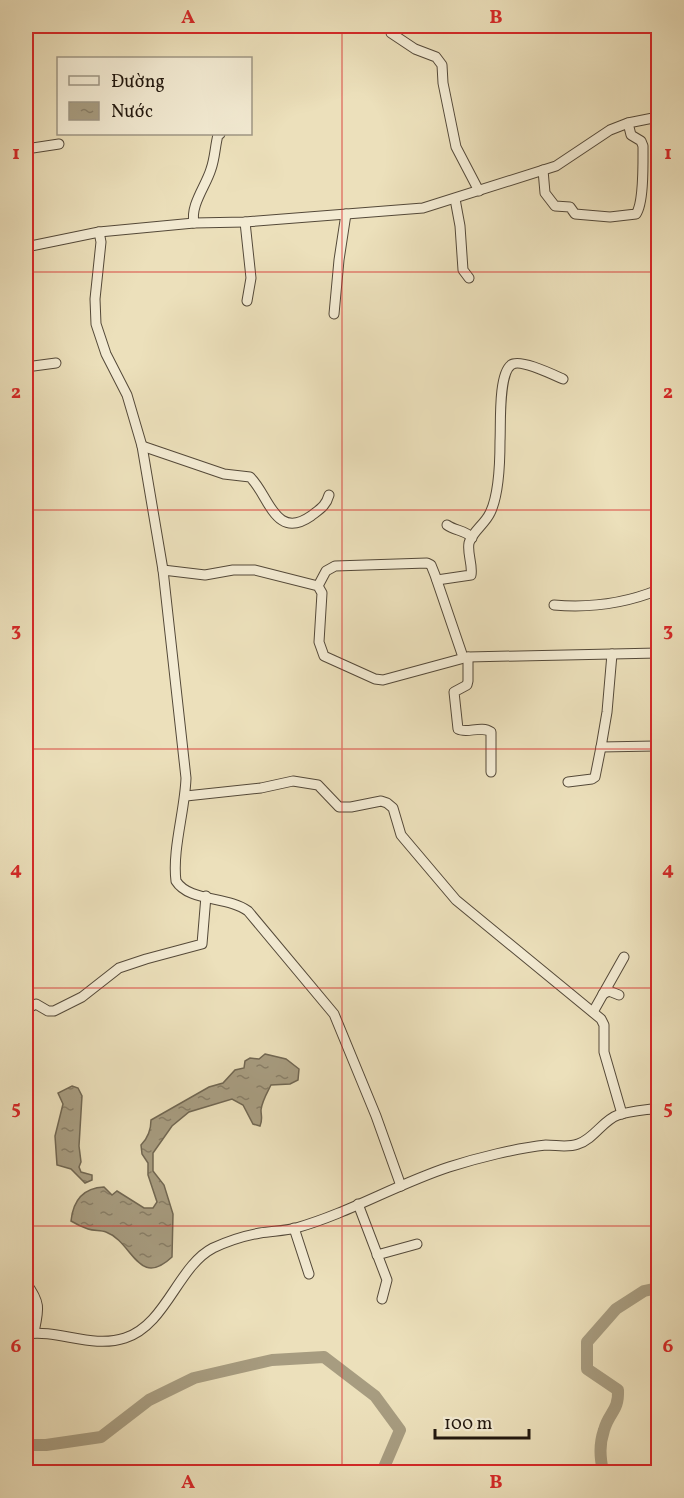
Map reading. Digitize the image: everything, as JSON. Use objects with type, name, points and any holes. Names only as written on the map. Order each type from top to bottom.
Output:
[{"type":"street","points":[[391,33],[415,49],[436,57],[442,65],[443,83],[456,147],[479,191]]},
{"type":"street","points":[[26,235],[28,246],[99,232],[194,223],[245,222],[423,208],[543,170],[565,161],[610,130],[628,123],[658,117]]},
{"type":"street","points":[[543,170],[545,193],[555,206],[570,207],[575,214],[592,216],[636,214],[642,199],[643,146],[641,141],[631,135],[628,123]]},
{"type":"street","points":[[194,223],[192,217],[210,172],[218,135]]},
{"type":"street","points":[[26,149],[59,144]]},
{"type":"street","points":[[455,199],[460,226],[463,270],[468,278]]},
{"type":"street","points":[[334,314],[346,214]]},
{"type":"street","points":[[245,222],[251,278],[247,301]]},
{"type":"street","points":[[99,232],[101,242],[95,299],[96,324],[106,354],[127,395],[142,446],[163,570],[186,778],[176,881],[186,891],[236,903],[248,911],[330,1009],[341,1029],[376,1116],[401,1186]]},
{"type":"street","points":[[26,367],[56,363]]},
{"type":"street","points":[[437,580],[471,575],[469,549],[472,537],[489,516],[494,502],[500,446],[501,403],[507,370],[512,364],[518,363],[544,370],[563,379]]},
{"type":"street","points":[[142,446],[228,475],[250,477],[277,516],[293,524],[300,523],[324,506],[329,495]]},
{"type":"street","points":[[447,525],[472,537]]},
{"type":"street","points":[[318,586],[326,571],[341,565],[424,562],[430,565],[466,657],[467,685],[454,692],[458,729],[463,731],[489,729],[491,772]]},
{"type":"street","points":[[163,570],[205,575],[233,570],[255,570],[318,586],[322,593],[319,642],[324,656],[383,681],[466,657],[658,653]]},
{"type":"street","points":[[554,605],[572,607],[614,602],[640,597],[658,590]]},
{"type":"street","points":[[568,782],[595,777],[607,712],[612,654]]},
{"type":"street","points":[[601,747],[655,746]]},
{"type":"street","points":[[186,796],[261,788],[293,781],[318,785],[339,807],[381,801],[387,803],[394,812],[401,836],[456,900],[603,1022],[604,1052],[622,1114]]},
{"type":"street","points":[[26,1009],[36,1004],[48,1011],[54,1011],[82,997],[118,968],[146,958],[202,944],[206,896]]},
{"type":"street","points":[[593,1012],[624,957]]},
{"type":"street","points":[[603,994],[609,991],[619,995]]},
{"type":"street","points":[[26,1283],[39,1304],[30,1333],[108,1342],[126,1338],[142,1329],[168,1302],[192,1266],[209,1250],[235,1238],[294,1228],[448,1167],[518,1150],[548,1145],[561,1147],[578,1144],[587,1140],[617,1115],[658,1108]]},
{"type":"street","points":[[358,1204],[387,1280],[382,1299]]},
{"type":"street","points":[[294,1228],[309,1274]]},
{"type":"street","points":[[377,1256],[417,1244]]},
{"type":"water","points":[[265,1054],[286,1059],[299,1069],[298,1080],[290,1084],[271,1085],[262,1103],[260,1126],[253,1124],[243,1105],[232,1099],[189,1112],[172,1126],[153,1153],[153,1171],[164,1185],[173,1214],[172,1257],[161,1266],[151,1268],[143,1266],[115,1237],[71,1221],[74,1207],[80,1197],[97,1188],[104,1187],[112,1195],[117,1191],[144,1208],[153,1208],[157,1202],[148,1175],[148,1163],[142,1154],[141,1145],[149,1134],[151,1120],[209,1087],[223,1083],[235,1070],[244,1068],[245,1061],[250,1058],[259,1059]]},
{"type":"water","points":[[72,1086],[78,1088],[82,1096],[79,1167],[81,1172],[92,1175],[92,1180],[85,1183],[71,1169],[57,1165],[55,1136],[63,1104],[58,1093]]},
{"type":"waterway","points":[[603,1472],[601,1441],[606,1424],[617,1403],[618,1390],[587,1369],[587,1342],[616,1309],[644,1291],[658,1288]]},
{"type":"waterway","points":[[26,1445],[46,1445],[101,1437],[149,1400],[194,1378],[272,1360],[324,1357],[375,1396],[400,1430],[382,1472]]}]
